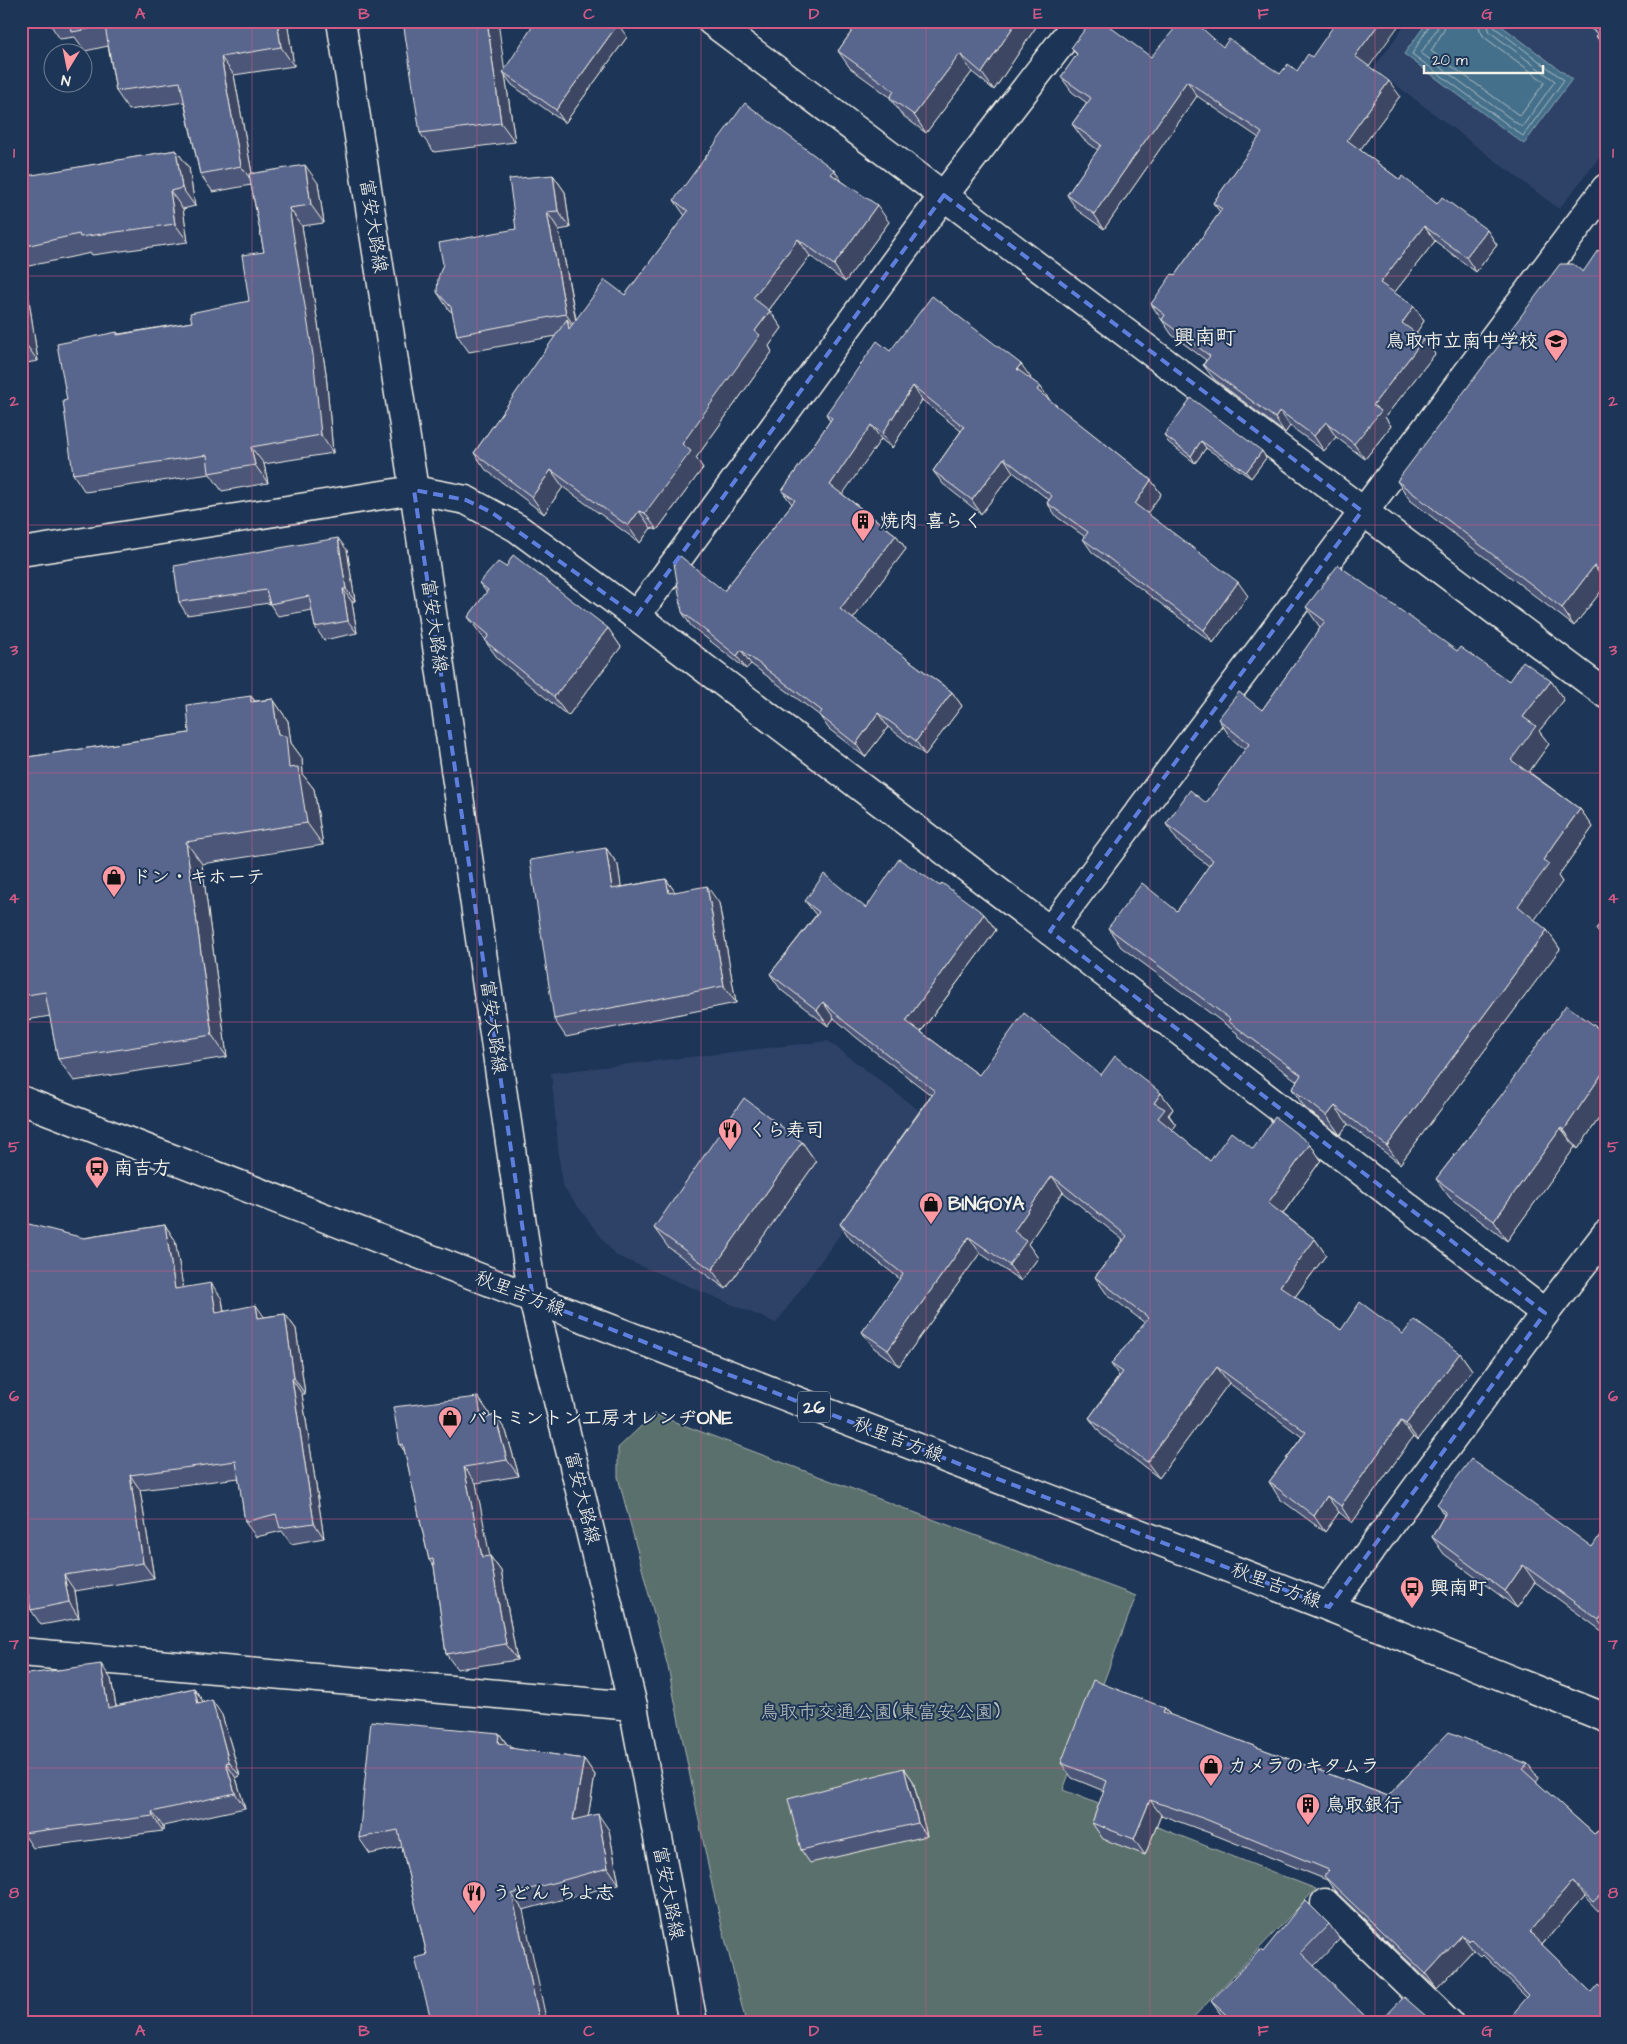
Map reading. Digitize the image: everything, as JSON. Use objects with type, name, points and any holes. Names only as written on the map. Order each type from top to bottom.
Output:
[{"type":"street","name":"富安大路線","points":[[341,21],[414,490],[533,1298],[633,1706],[693,2023]]},
{"type":"street","points":[[711,21],[1606,694]]},
{"type":"street","points":[[636,616],[944,196],[1078,21]]},
{"type":"street","points":[[1050,931],[1606,188]]},
{"type":"street","points":[[21,552],[414,490],[466,500],[491,512],[517,528],[636,616],[1050,931],[1545,1313]]},
{"type":"street","name":"秋里吉方線","points":[[21,1100],[1329,1607],[1606,1718]]},
{"type":"street","points":[[1329,1607],[1545,1313],[1606,1234]]},
{"type":"street","points":[[21,1652],[633,1706]]},
{"type":"street","points":[[1325,1903],[1450,2023]]},
{"type":"highlighted area","points":[[944,195],[1362,511],[1050,931],[1545,1313],[1329,1607],[533,1299],[414,490],[466,500],[491,512],[636,616]]},
{"type":"shaded area","points":[[1408,21],[1606,21],[1606,149],[1559,209],[1374,68]]},
{"type":"shaded area","name":"くら寿司","points":[[828,1041],[926,1116],[776,1323],[615,1255],[562,1186],[551,1073]]},
{"type":"green space","name":"鳥取市交通公園(東富安公園)","points":[[654,1414],[1136,1596],[1063,1790],[1316,1889],[1188,2023],[746,2023],[713,1890],[668,1667],[618,1477],[618,1448]]},
{"type":"water","points":[[1428,21],[1495,21],[1572,79],[1524,144],[1404,54]]},
{"type":"building","points":[[70,21],[277,21],[281,47],[221,57],[241,166],[200,174],[180,82],[116,91],[105,26],[72,32]]},
{"type":"building","points":[[403,21],[487,21],[501,123],[420,133]]},
{"type":"building","points":[[536,21],[615,21],[618,24],[556,110],[503,72]]},
{"type":"building","points":[[859,21],[1017,21],[982,73],[960,54],[914,115],[890,98],[894,91],[838,51]]},
{"type":"building","points":[[1091,21],[1102,21],[1151,57],[1181,21],[1194,21],[1223,47],[1229,39],[1280,74],[1288,64],[1297,71],[1308,54],[1312,57],[1337,21],[1381,21],[1355,56],[1389,81],[1347,140],[1400,180],[1402,176],[1437,204],[1442,197],[1487,230],[1466,257],[1424,226],[1380,283],[1414,306],[1402,323],[1424,339],[1373,405],[1381,411],[1354,444],[1326,422],[1314,436],[1280,411],[1275,418],[1203,365],[1210,356],[1162,320],[1165,315],[1151,304],[1172,274],[1175,275],[1222,209],[1213,203],[1262,133],[1187,81],[1094,214],[1067,195],[1101,145],[1072,124],[1091,98],[1061,77],[1077,54],[1071,48]]},
{"type":"building","points":[[1592,21],[1606,21],[1606,43],[1596,36],[1602,29]]},
{"type":"building","points":[[745,103],[834,170],[831,174],[877,205],[834,265],[798,239],[753,298],[770,311],[755,331],[760,335],[682,444],[691,451],[645,513],[639,511],[628,526],[551,470],[532,497],[474,453],[567,319],[569,329],[605,280],[625,295],[688,211],[674,200]]},
{"type":"building","points":[[176,150],[182,188],[170,191],[175,224],[80,237],[79,234],[21,247],[21,177]]},
{"type":"building","points":[[305,165],[311,205],[289,208],[313,355],[321,435],[251,447],[255,465],[209,473],[207,455],[73,474],[63,401],[67,400],[57,344],[117,332],[117,335],[192,322],[190,313],[249,301],[242,255],[264,252],[249,174]]},
{"type":"building","points":[[553,175],[558,211],[547,212],[566,314],[457,335],[451,307],[437,292],[438,278],[443,264],[439,243],[516,229],[509,179]]},
{"type":"building","name":"鳥取市立南中学校","points":[[1598,250],[1604,254],[1606,251],[1606,575],[1594,566],[1562,608],[1397,481],[1560,264],[1573,264],[1583,272]]},
{"type":"building","points":[[932,296],[1021,364],[1017,369],[1040,386],[1037,390],[1151,480],[1135,504],[1238,582],[1204,630],[1083,539],[1088,532],[1047,503],[1052,496],[1004,458],[972,500],[933,471],[964,427],[913,386],[882,434],[871,425],[830,485],[896,535],[840,609],[952,692],[916,741],[878,713],[856,744],[819,715],[822,711],[741,650],[737,656],[682,612],[674,563],[680,556],[724,591],[795,500],[782,491],[832,418],[826,414],[877,341],[890,351]]},
{"type":"building","points":[[21,316],[25,343],[21,344]]},
{"type":"building","points":[[1191,398],[1262,451],[1246,472],[1201,441],[1191,456],[1164,435]]},
{"type":"building","points":[[338,538],[346,589],[343,589],[348,621],[315,627],[309,596],[270,604],[266,590],[179,602],[174,566]]},
{"type":"building","points":[[513,555],[608,628],[554,697],[485,641],[489,635],[468,617],[488,590],[479,583],[498,562],[506,567]]},
{"type":"building","points":[[1338,565],[1457,651],[1460,647],[1509,681],[1523,661],[1551,681],[1523,717],[1536,726],[1511,760],[1580,809],[1543,860],[1549,864],[1518,906],[1547,930],[1387,1146],[1335,1106],[1327,1116],[1292,1089],[1301,1075],[1228,1021],[1230,1019],[1108,928],[1142,883],[1177,911],[1213,860],[1166,824],[1190,790],[1206,803],[1249,744],[1218,719],[1239,692],[1262,710],[1325,621],[1306,607]]},
{"type":"building","name":"ドン・キホーテ","points":[[251,696],[251,702],[273,699],[278,735],[286,736],[289,768],[298,767],[307,823],[186,842],[212,1035],[58,1059],[45,992],[21,996],[21,758],[189,733],[187,705]]},
{"type":"building","points":[[606,848],[612,889],[666,879],[669,893],[707,886],[724,986],[554,1019],[530,860]]},
{"type":"building","points":[[899,859],[940,886],[942,883],[984,914],[906,1021],[979,1075],[1024,1013],[1101,1075],[1115,1056],[1161,1093],[1154,1103],[1165,1109],[1158,1118],[1210,1161],[1231,1132],[1253,1149],[1275,1117],[1310,1144],[1268,1203],[1315,1239],[1280,1286],[1341,1330],[1360,1302],[1403,1334],[1414,1320],[1460,1353],[1406,1424],[1401,1421],[1341,1506],[1327,1496],[1314,1516],[1269,1482],[1306,1432],[1217,1367],[1147,1462],[1089,1418],[1123,1372],[1111,1364],[1149,1318],[1095,1277],[1127,1236],[1052,1176],[1014,1231],[1026,1241],[1009,1265],[969,1237],[888,1350],[862,1332],[903,1274],[840,1224],[935,1091],[845,1022],[823,1002],[817,1010],[770,974],[819,912],[805,901],[824,874],[866,908]]},
{"type":"building","points":[[1606,916],[1606,937],[1596,929]]},
{"type":"building","points":[[1566,1005],[1606,1034],[1606,1068],[1564,1130],[1561,1128],[1494,1221],[1436,1179],[1500,1097]]},
{"type":"building","points":[[744,1098],[802,1142],[712,1270],[654,1228]]},
{"type":"building","points":[[21,1222],[84,1238],[165,1225],[175,1289],[211,1283],[216,1313],[256,1305],[258,1318],[285,1314],[294,1378],[292,1379],[314,1523],[280,1528],[276,1514],[245,1522],[236,1461],[130,1475],[143,1563],[64,1575],[69,1602],[31,1610],[21,1559]]},
{"type":"building","points":[[478,1397],[481,1420],[495,1415],[507,1460],[464,1467],[482,1557],[490,1556],[506,1644],[446,1654],[433,1559],[429,1560],[403,1444],[400,1445],[393,1407]]},
{"type":"building","points":[[1471,1459],[1592,1547],[1604,1529],[1606,1531],[1606,1610],[1599,1620],[1523,1565],[1505,1591],[1432,1537],[1446,1512],[1437,1504]]},
{"type":"building","points":[[101,1664],[108,1708],[194,1688],[198,1704],[212,1700],[229,1762],[226,1763],[235,1793],[152,1812],[153,1816],[23,1833],[21,1822],[21,1675]]},
{"type":"building","points":[[1093,1680],[1165,1708],[1163,1712],[1388,1796],[1449,1732],[1528,1764],[1522,1769],[1594,1834],[1606,1825],[1606,1890],[1593,1902],[1573,1881],[1529,1932],[1591,1992],[1598,1984],[1606,1991],[1606,2023],[1505,2023],[1529,1995],[1471,1939],[1469,1941],[1462,1935],[1426,1974],[1324,1876],[1329,1870],[1205,1819],[1150,1800],[1134,1839],[1092,1823],[1107,1781],[1061,1763]]},
{"type":"building","points":[[371,1721],[499,1733],[498,1743],[511,1745],[510,1748],[584,1759],[573,1820],[598,1814],[608,1868],[512,1894],[540,2023],[432,2023],[415,1958],[427,1955],[398,1830],[359,1838]]},
{"type":"building","points":[[904,1768],[918,1823],[801,1850],[788,1799]]},
{"type":"building","points":[[1305,1900],[1329,1924],[1301,1953],[1372,2023],[1235,2023],[1211,2001],[1260,1950],[1263,1952]]},
{"type":"building","points":[[1404,1997],[1434,2023],[1379,2023]]},
{"type":"place","name":"鳥取市立南中学校","points":[[1556,362]]},
{"type":"place","name":"焼肉 喜らく","points":[[863,542]]},
{"type":"place","name":"ドン・キホーテ","points":[[114,898]]},
{"type":"place","name":"くら寿司","points":[[730,1151]]},
{"type":"place","name":"南吉方","points":[[97,1189]]},
{"type":"place","name":"BINGOYA","points":[[931,1225]]},
{"type":"place","name":"バトミントン工房オレンヂONE","points":[[450,1439]]},
{"type":"place","name":"興南町","points":[[1412,1609]]},
{"type":"place","name":"カメラのキタムラ","points":[[1211,1787]]},
{"type":"place","name":"鳥取銀行","points":[[1308,1826]]},
{"type":"place","name":"うどん ちよ志","points":[[474,1914]]},
{"type":"district","name":"興南町","points":[[1205,337]]}]
